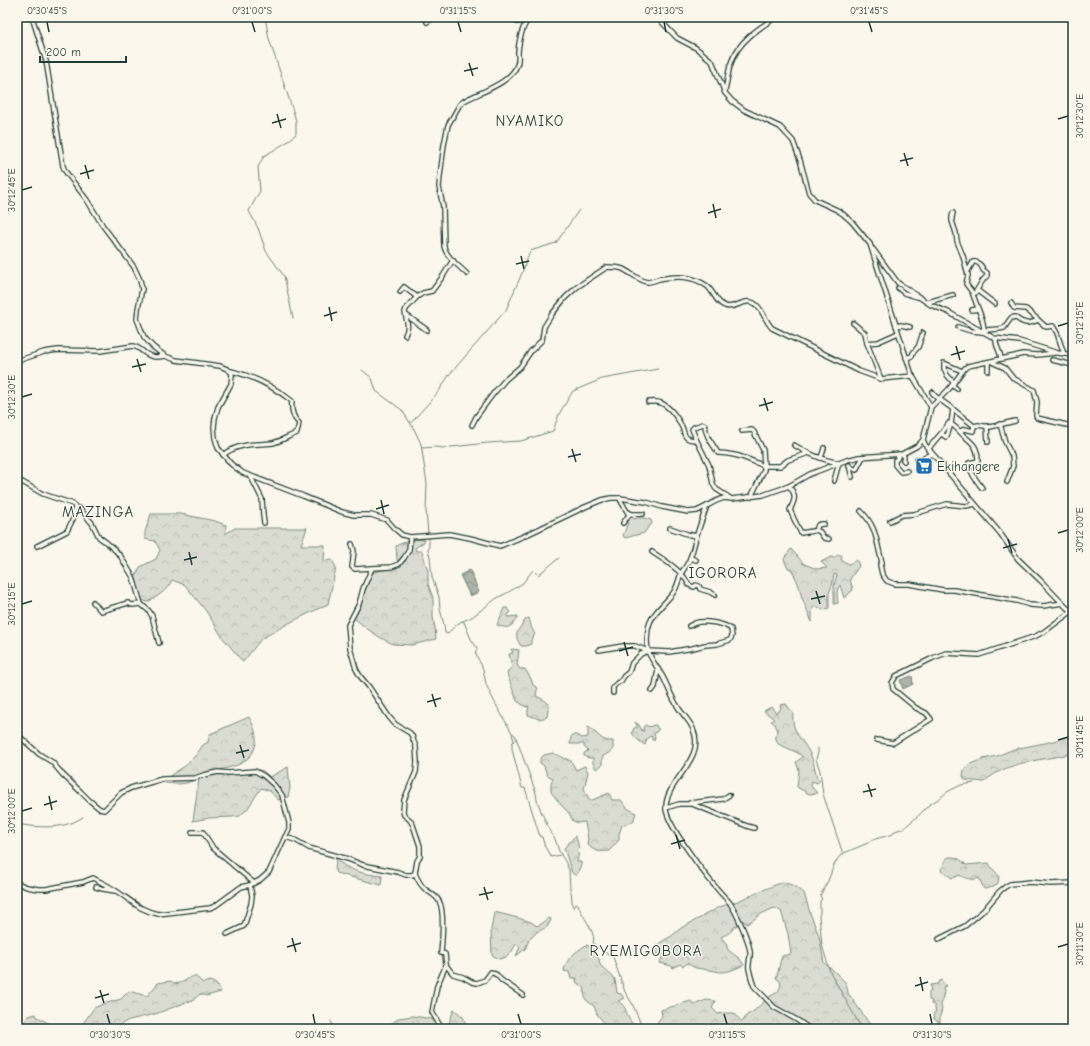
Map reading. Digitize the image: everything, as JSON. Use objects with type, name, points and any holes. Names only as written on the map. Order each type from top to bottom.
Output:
[{"type":"street","points":[[32,17],[46,61],[63,166],[65,171],[88,200],[103,226],[134,267],[142,289],[137,319],[144,337],[153,347],[165,356],[176,360],[220,366],[240,373],[263,382],[292,401],[292,411],[299,424],[297,433],[275,442],[235,448],[223,455]]},
{"type":"street","points":[[427,22],[435,17]]},
{"type":"street","points":[[512,17],[517,22],[528,19]]},
{"type":"street","points":[[657,17],[677,38],[696,48],[712,61],[725,93],[732,101],[744,110],[780,127],[793,141],[809,193],[815,200],[837,210],[852,222],[898,283],[920,298],[996,339],[1019,341],[1058,353],[1073,355]]},
{"type":"street","points":[[725,93],[731,62],[741,44],[777,17]]},
{"type":"street","points":[[467,274],[445,250],[443,207],[439,186],[448,125],[460,104],[500,82],[510,75],[515,69],[518,63],[519,44],[528,19]]},
{"type":"street","points":[[953,213],[952,221],[957,241],[968,271]]},
{"type":"street","points":[[870,244],[912,376],[931,407]]},
{"type":"street","points":[[405,335],[408,331],[406,309],[423,293],[432,292],[453,260]]},
{"type":"street","points":[[974,294],[987,276],[987,273],[982,270],[978,263],[972,262],[968,271],[966,284],[974,294],[984,328],[982,332]]},
{"type":"street","points":[[472,425],[493,394],[505,380],[520,367],[531,351],[542,340],[544,327],[552,314],[566,297],[576,287],[607,267],[622,269],[646,282],[674,277],[690,278],[707,286],[724,306],[732,307],[746,302],[753,302],[760,307],[767,323],[772,328],[860,371],[882,378],[902,379],[912,376]]},
{"type":"street","points":[[400,292],[404,287],[417,297]]},
{"type":"street","points":[[898,288],[904,293],[920,298]]},
{"type":"street","points":[[964,290],[969,288]]},
{"type":"street","points":[[974,294],[978,291],[995,304]]},
{"type":"street","points":[[928,302],[952,295]]},
{"type":"street","points":[[1011,303],[1014,308],[1026,310],[1046,327],[1053,326],[1064,354]]},
{"type":"street","points":[[972,310],[978,309]]},
{"type":"street","points":[[406,315],[427,330]]},
{"type":"street","points":[[958,327],[971,331],[982,332],[986,330],[1004,328],[1011,318],[1015,318],[1020,322],[1030,323],[1038,320]]},
{"type":"street","points":[[852,323],[865,333],[867,343],[882,378]]},
{"type":"street","points":[[896,326],[901,325],[910,327]]},
{"type":"street","points":[[867,343],[886,340],[898,333]]},
{"type":"street","points":[[906,358],[912,356],[913,352],[919,346],[923,333]]},
{"type":"street","points":[[996,339],[996,347],[1000,352],[1001,359]]},
{"type":"street","points":[[17,361],[44,352],[58,350],[100,351],[133,346],[138,347],[144,353],[152,357],[165,356]]},
{"type":"street","points":[[907,471],[901,472],[895,465],[895,460],[901,454],[919,445],[923,440],[931,407],[939,400],[962,371],[968,366],[1023,354],[1037,356],[1058,353]]},
{"type":"street","points":[[1052,360],[1073,365]]},
{"type":"street","points":[[988,370],[989,362]]},
{"type":"street","points":[[989,362],[994,362],[1005,368],[1013,378],[1034,390],[1037,402],[1037,418],[1067,425]]},
{"type":"street","points":[[957,389],[944,369],[944,363],[962,371]]},
{"type":"street","points":[[983,363],[983,368]]},
{"type":"street","points":[[230,370],[232,375],[231,384],[218,407],[215,418],[215,438],[218,448],[230,464],[242,473],[342,512],[354,515],[366,515],[387,520],[402,535],[410,537],[449,534],[500,546],[590,504],[602,500],[620,498],[646,502],[688,512],[697,511],[724,498],[732,499],[763,495],[789,486],[810,474],[847,460],[863,457],[901,454]]},
{"type":"street","points":[[957,378],[962,380]]},
{"type":"street","points":[[932,392],[939,400],[974,426],[978,425],[990,427],[1015,421]]},
{"type":"street","points":[[648,402],[660,402],[671,411],[682,428],[686,438],[690,440],[696,439]]},
{"type":"street","points":[[927,448],[951,423],[953,409]]},
{"type":"street","points":[[951,423],[958,428],[960,432],[971,441],[977,449],[978,461],[969,464],[969,466],[982,488]]},
{"type":"street","points":[[1000,424],[1005,442],[1012,456],[1013,466],[1007,482]]},
{"type":"street","points":[[732,499],[716,488],[713,484],[707,460],[692,430],[694,426],[705,425],[705,431],[718,453],[745,458],[764,466],[780,466],[788,460],[809,454]]},
{"type":"street","points":[[960,432],[965,429],[973,431],[974,426]]},
{"type":"street","points":[[987,426],[988,442]]},
{"type":"street","points":[[742,431],[752,430],[763,450],[764,470],[751,497]]},
{"type":"street","points":[[877,740],[893,743],[931,719],[926,713],[916,708],[893,689],[892,682],[896,676],[946,653],[979,655],[1029,638],[1045,632],[1073,611],[1018,559],[1000,533],[927,448],[923,440]]},
{"type":"street","points":[[794,445],[809,454],[839,463]]},
{"type":"street","points":[[919,445],[927,448]]},
{"type":"street","points":[[820,458],[824,448]]},
{"type":"street","points":[[901,454],[904,457],[904,461]]},
{"type":"street","points":[[917,459],[921,461],[924,457],[932,454]]},
{"type":"street","points":[[849,466],[856,470],[863,457]]},
{"type":"street","points":[[847,460],[852,477]]},
{"type":"street","points":[[834,481],[839,463]]},
{"type":"street","points":[[252,477],[262,499],[264,523]]},
{"type":"street","points":[[17,479],[43,494],[73,504],[75,507],[80,509],[92,523],[99,537],[121,557],[133,577],[141,604],[152,616],[159,643]]},
{"type":"street","points":[[789,486],[793,491],[795,498],[790,510],[801,533],[816,530],[818,526],[824,524]]},
{"type":"street","points":[[620,498],[628,512],[632,514],[643,514]]},
{"type":"street","points":[[890,521],[902,515],[914,514],[947,504],[966,506],[974,504]]},
{"type":"street","points":[[707,506],[690,558],[675,590],[651,620],[648,631],[648,650],[677,706],[693,729],[695,737],[694,754],[670,792],[666,808],[670,822],[683,842],[734,910],[746,935],[749,946],[749,968],[754,986],[774,1007],[810,1029]]},
{"type":"street","points":[[37,546],[67,531],[73,520],[75,507]]},
{"type":"street","points":[[861,510],[870,520],[875,533],[882,562],[880,565],[882,574],[887,581],[896,584],[910,584],[943,590],[954,590],[1017,601],[1030,605],[1043,606],[1063,603]]},
{"type":"street","points":[[623,523],[629,515],[628,512]]},
{"type":"street","points":[[670,528],[696,536]]},
{"type":"street","points":[[816,530],[820,532],[824,538],[829,539]]},
{"type":"street","points":[[352,544],[354,551],[352,567],[355,569],[391,567],[399,564],[404,558],[409,550],[410,537]]},
{"type":"street","points":[[652,552],[670,564],[687,581],[689,585],[694,587],[696,585],[699,586],[700,589],[715,595]]},
{"type":"street","points":[[690,558],[696,560]]},
{"type":"street","points":[[372,568],[363,589],[359,604],[348,625],[350,648],[356,669],[360,676],[395,724],[410,733],[416,747],[416,772],[404,800],[403,811],[404,815],[413,825],[420,846],[420,856],[417,861],[415,874],[423,888],[436,896],[441,906],[441,953],[445,954],[446,965],[453,974],[477,983],[485,980],[491,972],[523,995]]},
{"type":"street","points":[[92,602],[101,611],[128,603],[132,605],[141,604]]},
{"type":"street","points":[[599,650],[623,646],[635,646],[648,650],[669,652],[680,651],[726,642],[730,640],[732,636],[731,628],[721,624],[711,622],[695,623],[689,626]]},
{"type":"street","points":[[613,693],[613,687],[629,672],[632,663],[641,654],[648,650]]},
{"type":"street","points":[[652,691],[655,687],[658,669]]},
{"type":"street","points":[[17,734],[39,754],[52,762],[63,775],[100,809],[104,810],[120,793],[131,788],[162,779],[195,778],[218,772],[228,773],[255,771],[264,776],[282,795],[289,822],[289,829],[269,872],[263,878],[252,884],[241,887],[210,908],[158,914],[144,910],[116,891],[93,878],[83,882],[42,889],[27,887],[17,883]]},
{"type":"street","points":[[666,808],[679,804],[723,799],[729,795]]},
{"type":"street","points":[[689,804],[754,828]]},
{"type":"street","points":[[192,832],[203,832],[213,848],[252,884],[251,904],[244,926],[227,934]]},
{"type":"street","points":[[284,837],[295,840],[309,848],[348,859],[363,865],[406,875],[415,874]]},
{"type":"street","points":[[938,939],[965,926],[984,910],[1000,891],[1010,884],[1030,882],[1052,884],[1073,883]]},
{"type":"street","points":[[96,887],[116,891]]},
{"type":"street","points":[[442,1029],[432,1012],[437,986],[446,965]]},
{"type":"green space","points":[[151,514],[181,514],[215,521],[226,525],[225,534],[235,528],[307,528],[301,545],[325,545],[324,561],[332,560],[336,568],[328,604],[261,639],[243,662],[223,638],[206,611],[185,585],[172,580],[165,590],[154,598],[147,602],[140,599],[132,584],[140,567],[156,559],[160,550],[155,541],[145,539],[145,532]]},
{"type":"green space","points":[[631,516],[634,519],[642,518],[651,520],[652,524],[644,533],[625,538],[623,536]]},
{"type":"green space","points":[[414,539],[424,540],[424,542],[415,548],[416,551],[422,551],[428,571],[428,584],[433,598],[433,617],[436,639],[412,645],[393,644],[366,628],[354,618],[372,573],[396,568],[403,563],[397,560],[396,546]]},
{"type":"green space","points":[[791,549],[804,564],[817,569],[827,568],[821,562],[831,557],[834,558],[839,554],[842,556],[841,560],[849,564],[857,560],[859,566],[850,579],[853,590],[844,598],[840,585],[837,591],[838,603],[834,604],[834,586],[837,575],[834,574],[829,593],[829,608],[823,610],[816,606],[812,611],[812,622],[802,598],[798,583],[792,570],[787,567],[784,559]]},
{"type":"green space","points":[[504,608],[507,608],[511,612],[508,617],[518,616],[512,625],[507,627],[497,625]]},
{"type":"green space","points":[[529,618],[535,634],[531,640],[531,644],[521,646],[517,638],[517,633],[525,620]]},
{"type":"green space","points":[[511,649],[519,650],[517,665],[520,669],[525,669],[533,685],[538,688],[536,696],[549,704],[547,717],[539,719],[528,715],[529,706],[526,707],[517,701],[507,674],[512,667],[509,654],[513,653]]},
{"type":"green space","points":[[786,704],[793,713],[796,731],[811,756],[817,778],[820,780],[817,783],[812,781],[811,786],[817,793],[809,794],[797,787],[799,770],[796,762],[803,757],[796,752],[778,744],[775,736],[778,731],[775,724],[771,721],[774,719],[764,711],[771,707],[776,713],[781,709],[780,705]]},
{"type":"green space","points":[[249,717],[256,735],[256,741],[253,752],[243,762],[231,767],[205,773],[195,780],[186,783],[165,783],[171,775],[185,766],[203,745],[208,742],[210,734]]},
{"type":"green space","points":[[635,722],[639,725],[642,731],[644,731],[644,726],[646,725],[649,727],[656,725],[659,729],[654,734],[654,740],[652,740],[651,736],[647,738],[645,745],[639,741],[632,733],[634,728],[638,727]]},
{"type":"green space","points":[[588,727],[602,739],[613,741],[613,750],[602,757],[602,765],[596,769],[593,763],[593,758],[584,756],[584,753],[588,751],[584,747],[584,744],[570,744],[571,737],[573,735],[582,738],[588,737]]},
{"type":"green space","points":[[1073,736],[1073,753],[1015,765],[993,775],[984,782],[965,780],[963,776],[964,769],[968,765],[983,759],[997,756],[1014,749]]},
{"type":"green space","points":[[553,753],[571,761],[576,770],[585,766],[588,772],[584,789],[590,801],[609,793],[612,800],[621,800],[627,808],[636,813],[633,822],[622,825],[619,840],[609,851],[597,851],[592,849],[587,844],[588,839],[585,822],[578,823],[573,821],[569,813],[551,792],[553,778],[547,775],[544,766],[540,763],[540,759],[544,755]]},
{"type":"green space","points":[[288,767],[290,788],[288,797],[278,800],[270,791],[261,788],[248,808],[240,816],[209,818],[193,821],[199,778],[207,775],[243,772],[254,769],[263,771],[270,777]]},
{"type":"green space","points":[[575,836],[579,849],[577,862],[581,862],[576,876],[572,873],[564,848]]},
{"type":"green space","points":[[949,857],[955,857],[966,865],[989,863],[999,876],[998,883],[994,887],[984,889],[979,878],[971,879],[959,875],[952,878],[941,870],[946,859]]},
{"type":"green space","points":[[336,859],[351,869],[363,873],[382,876],[381,885],[336,873]]},
{"type":"green space","points":[[782,882],[795,886],[804,893],[819,936],[824,963],[846,983],[848,993],[873,1029],[669,1029],[664,1025],[662,1029],[659,1029],[656,1024],[662,1016],[661,1010],[691,1001],[694,1005],[706,1000],[716,1001],[712,1008],[718,1014],[734,1013],[742,1022],[747,1015],[754,1011],[769,997],[778,992],[781,985],[780,981],[776,978],[782,956],[791,954],[788,934],[781,911],[774,908],[761,914],[747,924],[741,919],[733,903]]},
{"type":"green space","points":[[728,904],[734,913],[738,925],[734,927],[732,931],[721,937],[726,943],[728,950],[740,959],[744,965],[730,971],[722,972],[693,967],[687,963],[683,967],[680,964],[673,968],[660,963],[662,958],[661,954],[656,954],[653,950],[658,944],[708,912]]},
{"type":"green space","points":[[494,912],[531,922],[537,926],[550,918],[551,920],[547,927],[537,932],[529,940],[525,949],[516,956],[520,947],[516,944],[510,954],[499,959],[492,955],[491,930]]},
{"type":"green space","points":[[586,945],[591,947],[599,959],[600,965],[615,979],[617,993],[621,994],[624,998],[618,1001],[624,1007],[634,1029],[609,1029],[597,1014],[594,1006],[586,1000],[584,992],[585,988],[576,982],[577,978],[571,979],[569,972],[564,971],[569,959]]},
{"type":"green space","points":[[195,976],[203,983],[210,981],[216,984],[221,992],[206,996],[200,994],[193,1000],[155,1014],[129,1020],[112,1029],[79,1029],[94,1008],[121,999],[129,991],[147,996],[158,983],[171,981],[174,983],[180,983]]},
{"type":"green space","points":[[941,980],[946,986],[943,987],[944,992],[941,1005],[942,1009],[940,1023],[934,1019],[933,1014],[936,1012],[934,1005],[931,1004],[932,1001],[929,1000],[929,991],[931,991],[930,985],[938,984]]},
{"type":"green space","points":[[454,1009],[463,1017],[468,1029],[447,1029]]},
{"type":"green space","points":[[17,1013],[19,1019],[24,1022],[29,1016],[36,1014],[37,1017],[56,1027],[56,1029],[17,1029]]},
{"type":"green space","points":[[413,1016],[432,1019],[437,1029],[384,1029],[399,1018]]},
{"type":"water","points":[[470,570],[479,592],[470,596],[460,575]]},
{"type":"water","points":[[912,676],[913,684],[903,689],[900,680]]},
{"type":"waterway","points":[[265,17],[269,39],[296,121],[296,134],[287,142],[264,156],[258,167],[260,191],[249,211],[258,228],[266,251],[284,276],[293,318]]},
{"type":"waterway","points":[[411,423],[439,391],[449,375],[506,310],[530,251],[556,243],[579,210]]},
{"type":"waterway","points":[[422,448],[443,448],[521,441],[553,431],[559,414],[573,391],[602,379],[658,369]]},
{"type":"waterway","points":[[362,370],[372,378],[376,391],[402,410],[414,429],[421,444],[427,484],[426,511],[428,534]]},
{"type":"waterway","points":[[429,537],[428,550],[432,577],[439,597],[445,633],[447,634],[456,625],[462,621],[464,622],[471,639],[477,648],[475,652],[483,669],[486,684],[512,733],[515,735],[541,811],[569,870],[572,905],[574,908],[576,904],[578,904],[593,934],[593,943],[613,957],[625,992],[632,1003],[643,1029]]},
{"type":"waterway","points":[[463,621],[472,617],[497,598],[523,583],[533,570],[538,575],[559,558]]},
{"type":"waterway","points":[[512,734],[514,741],[512,743],[512,749],[522,788],[525,788],[540,837],[542,837],[545,847],[551,857],[560,855]]},
{"type":"waterway","points":[[818,748],[816,759],[820,771],[823,794],[843,854]]},
{"type":"waterway","points":[[862,1029],[830,972],[822,945],[819,916],[820,901],[822,899],[820,896],[834,865],[839,857],[844,853],[872,840],[893,834],[895,831],[904,828],[930,804],[947,792],[961,785],[974,783]]},
{"type":"waterway","points":[[17,824],[37,827],[51,827],[72,823],[83,817]]},
{"type":"waterway","points":[[331,1021],[334,1029]]},
{"type":"place","name":"Ekihangere","points":[[924,466]]},
{"type":"district","name":"NYAMIKO","points":[[530,121]]},
{"type":"district","name":"MAZINGA","points":[[98,512]]},
{"type":"district","name":"IGORORA","points":[[723,573]]},
{"type":"district","name":"RYEMIGOBORA","points":[[646,951]]}]
